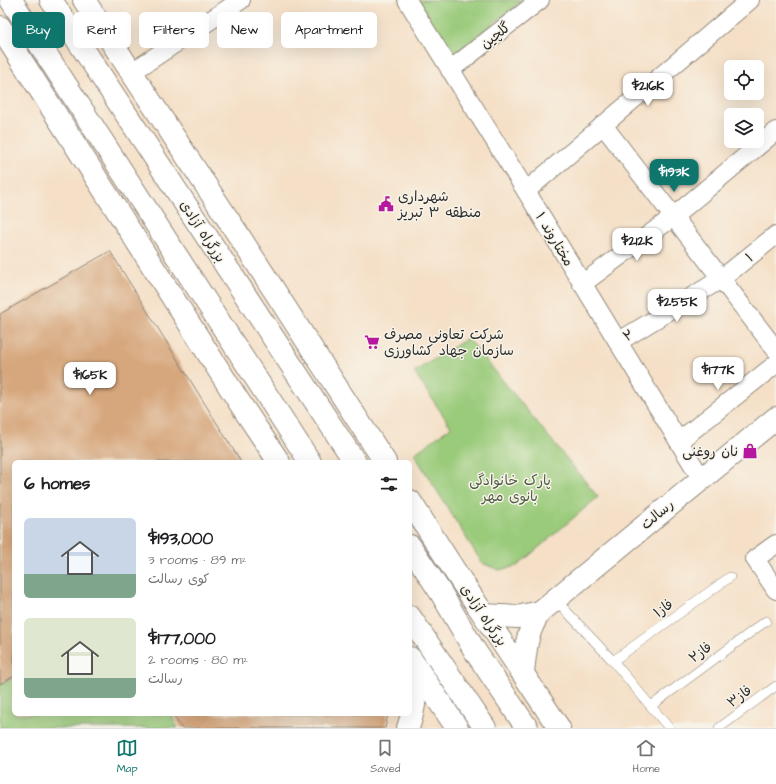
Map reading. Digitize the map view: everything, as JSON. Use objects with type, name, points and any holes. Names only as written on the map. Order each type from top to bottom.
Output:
[{"type":"main road","points":[[11,0],[309,460]]},
{"type":"main road","name":"بزرگراه آزادی","points":[[51,0],[354,460]]},
{"type":"main road","name":"بزرگراه آزادی","points":[[84,0],[384,460]]},
{"type":"main road","points":[[0,27],[278,460]]},
{"type":"main road","name":"رسالت","points":[[548,605],[776,418]]},
{"type":"main road","name":"بزرگراه آزادی","points":[[412,504],[559,728]]},
{"type":"main road","name":"بزرگراه آزادی","points":[[412,549],[441,593],[475,651],[527,728]]},
{"type":"main road","points":[[484,615],[517,617],[548,605]]},
{"type":"main road","points":[[523,672],[528,636],[532,624],[548,605]]},
{"type":"main road","points":[[412,620],[486,728]]},
{"type":"main road","points":[[413,663],[457,728]]},
{"type":"main road","points":[[408,728],[415,702],[413,663]]},
{"type":"main road","points":[[444,709],[472,728]]},
{"type":"street","points":[[132,72],[241,0]]},
{"type":"street","name":"مختاروند ۱","points":[[407,0],[526,191],[701,478]]},
{"type":"street","name":"گلچین","points":[[450,70],[540,0]]},
{"type":"street","points":[[526,191],[750,0]]},
{"type":"street","points":[[603,125],[776,350]]},
{"type":"street","points":[[582,284],[673,216],[776,131]]},
{"type":"street","name":"۱","points":[[721,279],[776,235]]},
{"type":"street","name":"۲","points":[[618,342],[721,279]]},
{"type":"street","points":[[679,441],[776,364]]},
{"type":"street","points":[[776,544],[755,559],[776,590]]},
{"type":"lane","name":"فاز۱","points":[[613,661],[730,577]]},
{"type":"lane","points":[[548,605],[613,661],[669,728]]},
{"type":"lane","name":"فاز۲","points":[[651,706],[766,620]]},
{"type":"lane","name":"فاز۳","points":[[719,728],[776,686]]},
{"type":"green space","points":[[419,0],[523,0],[452,56]]},
{"type":"green space","name":"پارک خانوادگی بانوی مهر","points":[[468,338],[598,497],[517,566],[499,570],[482,563],[414,454],[451,427],[414,372]]},
{"type":"green space","points":[[12,679],[12,716],[172,716],[178,728],[0,728],[0,685]]},
{"type":"building","points":[[110,251],[240,460],[12,460],[12,677],[0,684],[0,314]]},
{"type":"building","points":[[174,716],[388,716],[385,728],[181,728]]},
{"type":"place","name":"شهرداری منطقه ۳ تبریز","points":[[386,204]]},
{"type":"place","name":"شرکت تعاونی مصرف سازمان جهاد کشاورزی","points":[[372,342]]},
{"type":"place","name":"نان روغنی","points":[[750,451]]}]
